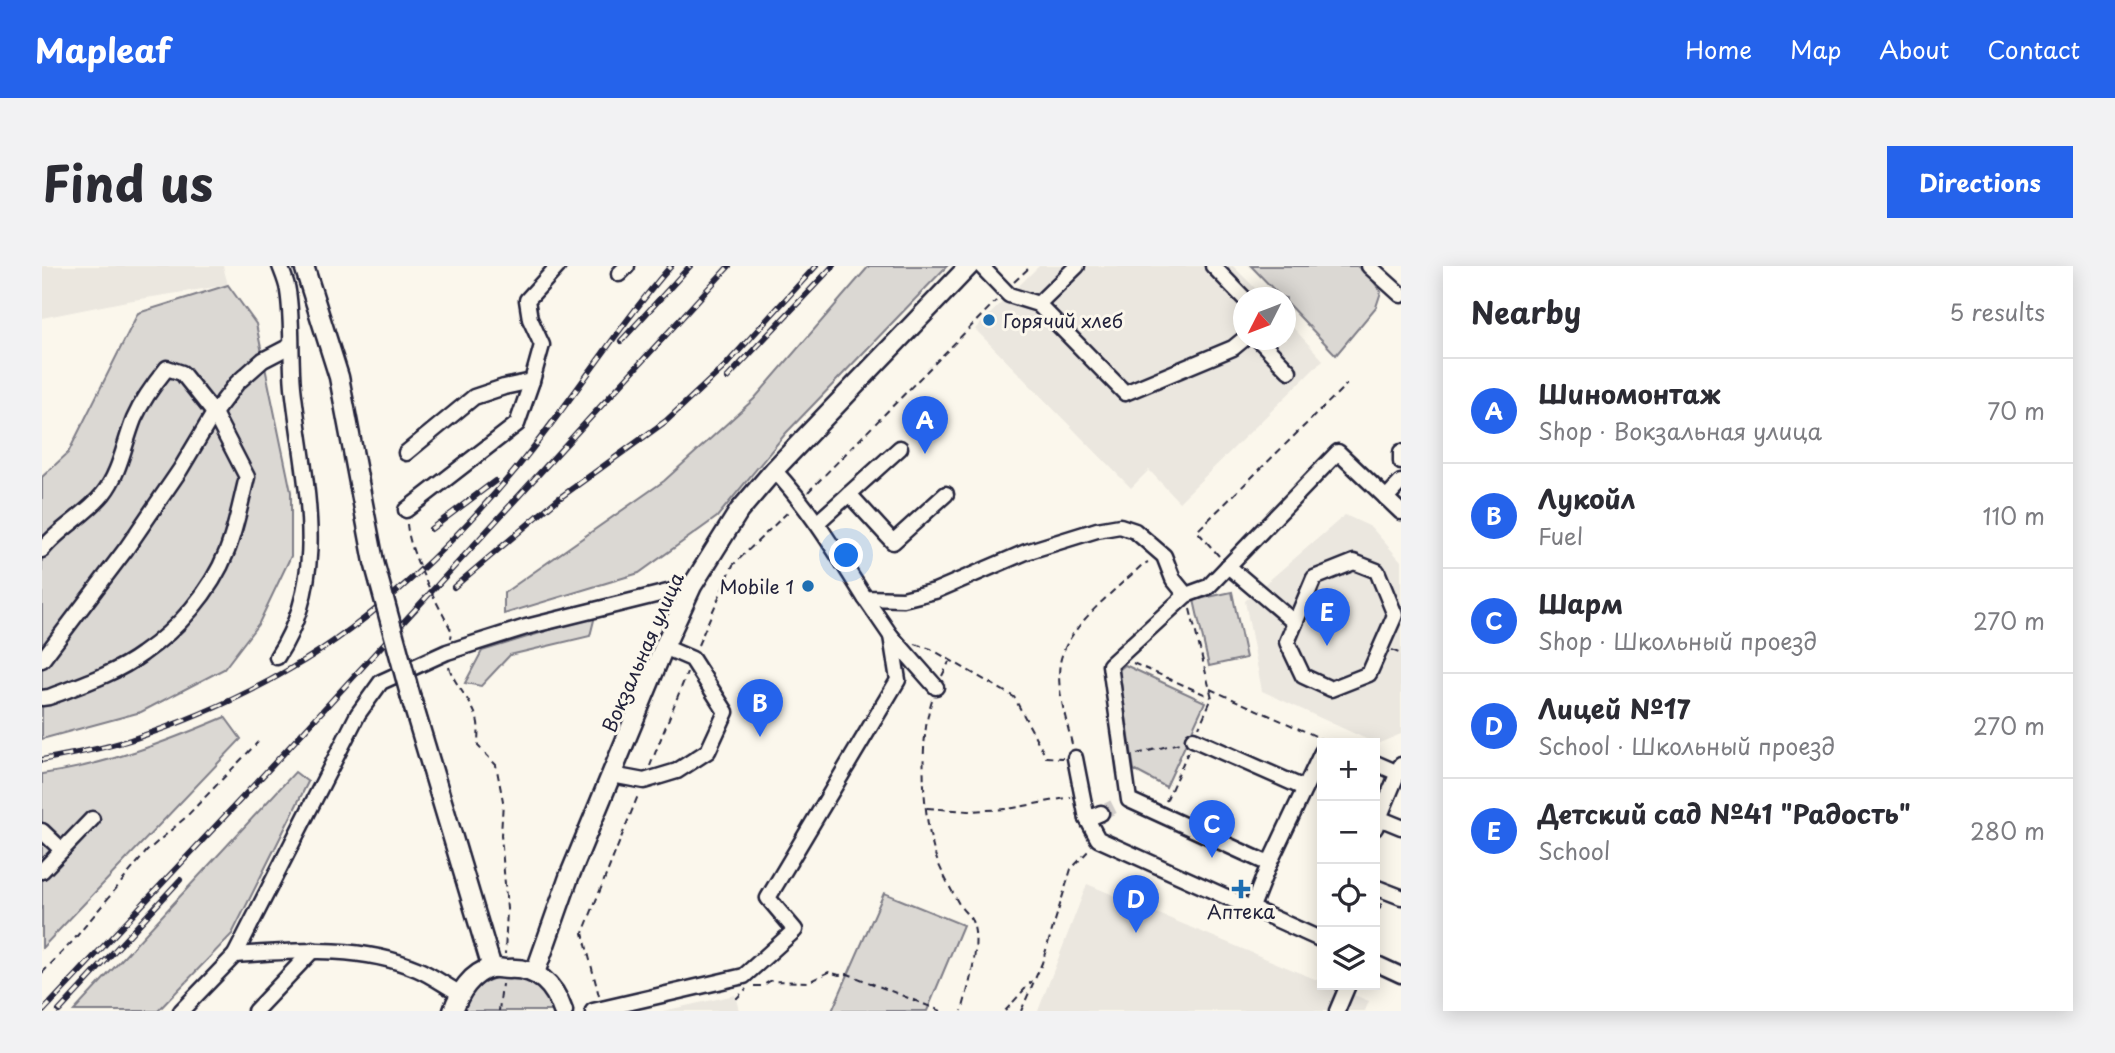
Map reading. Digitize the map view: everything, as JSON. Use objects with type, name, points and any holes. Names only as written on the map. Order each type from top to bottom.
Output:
[{"type":"main road","points":[[304,266],[339,377],[374,562],[411,698],[498,968]]},
{"type":"main road","name":"Вокзальная улица","points":[[535,973],[569,877],[692,586],[739,511],[774,470],[969,266]]},
{"type":"main road","points":[[456,1002],[477,975],[498,968],[520,967],[546,981],[558,997],[563,1011]]},
{"type":"street","points":[[277,657],[288,641],[304,598],[312,528],[290,346],[288,291],[280,266]]},
{"type":"street","points":[[406,510],[517,424],[542,345],[530,319],[527,300],[558,266]]},
{"type":"street","points":[[981,266],[1009,296],[1038,304],[1125,393],[1233,348]]},
{"type":"street","points":[[1038,304],[1077,266]]},
{"type":"street","points":[[1213,266],[1233,287]]},
{"type":"street","points":[[1369,266],[1401,295]]},
{"type":"street","points":[[42,660],[126,550],[237,383],[263,360],[290,346]]},
{"type":"street","points":[[1269,350],[1289,371]]},
{"type":"street","points":[[42,550],[50,539],[103,494],[117,469],[135,418],[154,383],[166,368],[182,373],[214,414],[247,477],[228,550],[211,584],[182,620],[142,655],[92,681],[42,698]]},
{"type":"street","points":[[406,453],[474,397],[532,381]]},
{"type":"street","points":[[818,522],[900,448]]},
{"type":"street","points":[[1269,864],[1124,802],[1123,757],[1110,665],[1186,596],[1208,587],[1338,452],[1401,512]]},
{"type":"street","points":[[1401,452],[1401,461]]},
{"type":"street","points":[[774,470],[818,522],[891,636],[936,687]]},
{"type":"street","points":[[1386,498],[1401,482]]},
{"type":"street","points":[[849,494],[894,542],[946,494]]},
{"type":"street","points":[[865,598],[889,601],[934,591],[1026,552],[1097,530],[1120,526],[1135,531],[1164,556],[1173,579],[1186,596]]},
{"type":"street","points":[[1354,562],[1377,571],[1395,615],[1369,674],[1331,689],[1303,676],[1287,642],[1295,623],[1314,578],[1354,562]]},
{"type":"street","points":[[1228,566],[1295,623]]},
{"type":"street","points":[[181,1011],[235,955],[358,714],[382,682],[447,652],[526,627],[692,586]]},
{"type":"street","points":[[598,1010],[744,976],[794,930],[768,898],[898,680],[891,636]]},
{"type":"street","points":[[612,775],[644,781],[677,771],[708,751],[726,712],[692,659],[664,647]]},
{"type":"street","points":[[1193,739],[1304,788]]},
{"type":"street","points":[[1075,758],[1082,794],[1094,816],[1098,839],[1317,938]]},
{"type":"street","points":[[1252,907],[1269,864],[1317,764]]},
{"type":"street","points":[[1380,764],[1399,769],[1380,816]]},
{"type":"street","points":[[42,871],[92,819]]},
{"type":"street","points":[[1380,824],[1401,827]]},
{"type":"street","points":[[42,831],[62,850]]},
{"type":"street","points":[[1381,889],[1401,897]]},
{"type":"street","points":[[235,955],[313,950],[360,953],[391,959],[419,969],[456,1002]]},
{"type":"street","points":[[255,1011],[313,950]]},
{"type":"street","points":[[1380,965],[1401,975]]},
{"type":"street","points":[[1337,1011],[1346,990]]},
{"type":"path","points":[[598,1010],[583,933],[692,659],[733,565],[1031,266]]},
{"type":"path","points":[[1228,566],[1196,531],[1347,384]]},
{"type":"path","points":[[406,510],[408,539],[452,632],[447,652],[450,670],[478,721],[478,746],[496,765],[503,801],[501,835],[507,909],[498,968]]},
{"type":"path","points":[[891,636],[931,649],[1014,697],[1046,757],[1075,758],[1061,691],[1060,663],[1068,641],[1081,624],[1142,565],[1164,556]]},
{"type":"path","points":[[1159,815],[1212,698],[1186,596]]},
{"type":"path","points":[[1119,657],[1212,698]]},
{"type":"path","points":[[936,687],[925,719],[923,762],[926,807],[938,862],[972,922],[975,952],[962,1011]]},
{"type":"path","points":[[1210,689],[1317,740]]},
{"type":"path","points":[[1123,757],[1193,739]]},
{"type":"path","points":[[42,973],[72,942],[147,852],[185,818],[258,742]]},
{"type":"path","points":[[926,807],[968,811],[1007,808],[1082,794]]},
{"type":"path","points":[[1021,1011],[1042,963],[1071,869],[1098,839]]},
{"type":"path","points":[[736,999],[749,986],[762,986],[769,981],[808,982],[829,972],[848,974],[940,1011]]},
{"type":"path","points":[[1005,1011],[1033,981]]},
{"type":"shaded area","points":[[42,266],[223,266],[228,285],[42,318]]},
{"type":"shaded area","points":[[869,266],[947,266],[786,433],[717,517],[639,573],[504,614],[504,593],[664,481],[754,399]]},
{"type":"shaded area","points":[[1039,266],[1233,266],[1254,287],[1233,287],[1233,350],[1296,350],[1296,331],[1323,360],[1179,502],[1149,470],[1131,488],[975,329]]},
{"type":"shaded area","points":[[1251,266],[1357,266],[1371,278],[1381,292],[1376,307],[1336,355],[1296,313],[1296,287],[1271,287]]},
{"type":"shaded area","points":[[228,285],[256,324],[291,492],[291,556],[259,623],[224,669],[141,712],[42,739],[42,477],[68,453],[138,313]]},
{"type":"shaded area","points":[[1345,515],[1371,527],[1401,561],[1401,734],[1380,743],[1380,738],[1364,738],[1262,691],[1245,601]]},
{"type":"shaded area","points":[[1232,592],[1246,658],[1209,666],[1194,600]]},
{"type":"shaded area","points":[[595,616],[590,636],[510,655],[481,686],[465,683],[482,651]]},
{"type":"shaded area","points":[[1125,665],[1205,702],[1166,787],[1134,770],[1119,670]]},
{"type":"shaded area","points":[[225,717],[241,739],[42,948],[42,774],[135,752]]},
{"type":"shaded area","points":[[295,772],[308,782],[232,934],[158,1011],[74,1011]]},
{"type":"shaded area","points":[[1087,884],[1317,980],[1317,990],[1342,990],[1369,1001],[1365,1011],[1038,1011]]},
{"type":"shaded area","points":[[884,893],[963,925],[927,1011],[832,1011]]},
{"type":"shaded area","points":[[516,975],[539,988],[553,1011],[463,1011],[476,988],[498,977]]},
{"type":"shaded area","points":[[735,995],[739,1011],[663,1011]]},
{"type":"tunnel","points":[[1101,813],[1119,804]]},
{"type":"railway","points":[[42,760],[130,740],[212,709],[290,669],[352,628],[411,579],[492,497],[536,444],[631,315],[671,266]]},
{"type":"railway","points":[[621,341],[690,266]]},
{"type":"railway","points":[[43,1011],[283,754],[729,266]]},
{"type":"railway","points":[[454,587],[558,499],[666,421],[724,367],[816,266]]},
{"type":"railway","points":[[727,378],[833,266]]},
{"type":"railway","points":[[431,529],[495,481]]},
{"type":"railway","points":[[59,1011],[180,880]]},
{"type":"place","name":"Горячий хлеб","points":[[989,320]]},
{"type":"place","name":"Шиномонтаж","points":[[925,454]]},
{"type":"place","name":"Mobile 1","points":[[808,586]]},
{"type":"place","name":"Детский сад №41 \"Радость\"","points":[[1327,646]]},
{"type":"place","name":"Лукойл","points":[[760,737]]},
{"type":"place","name":"Шарм","points":[[1212,858]]},
{"type":"place","name":"Аптека","points":[[1241,889]]},
{"type":"place","name":"Лицей №17","points":[[1136,933]]}]
